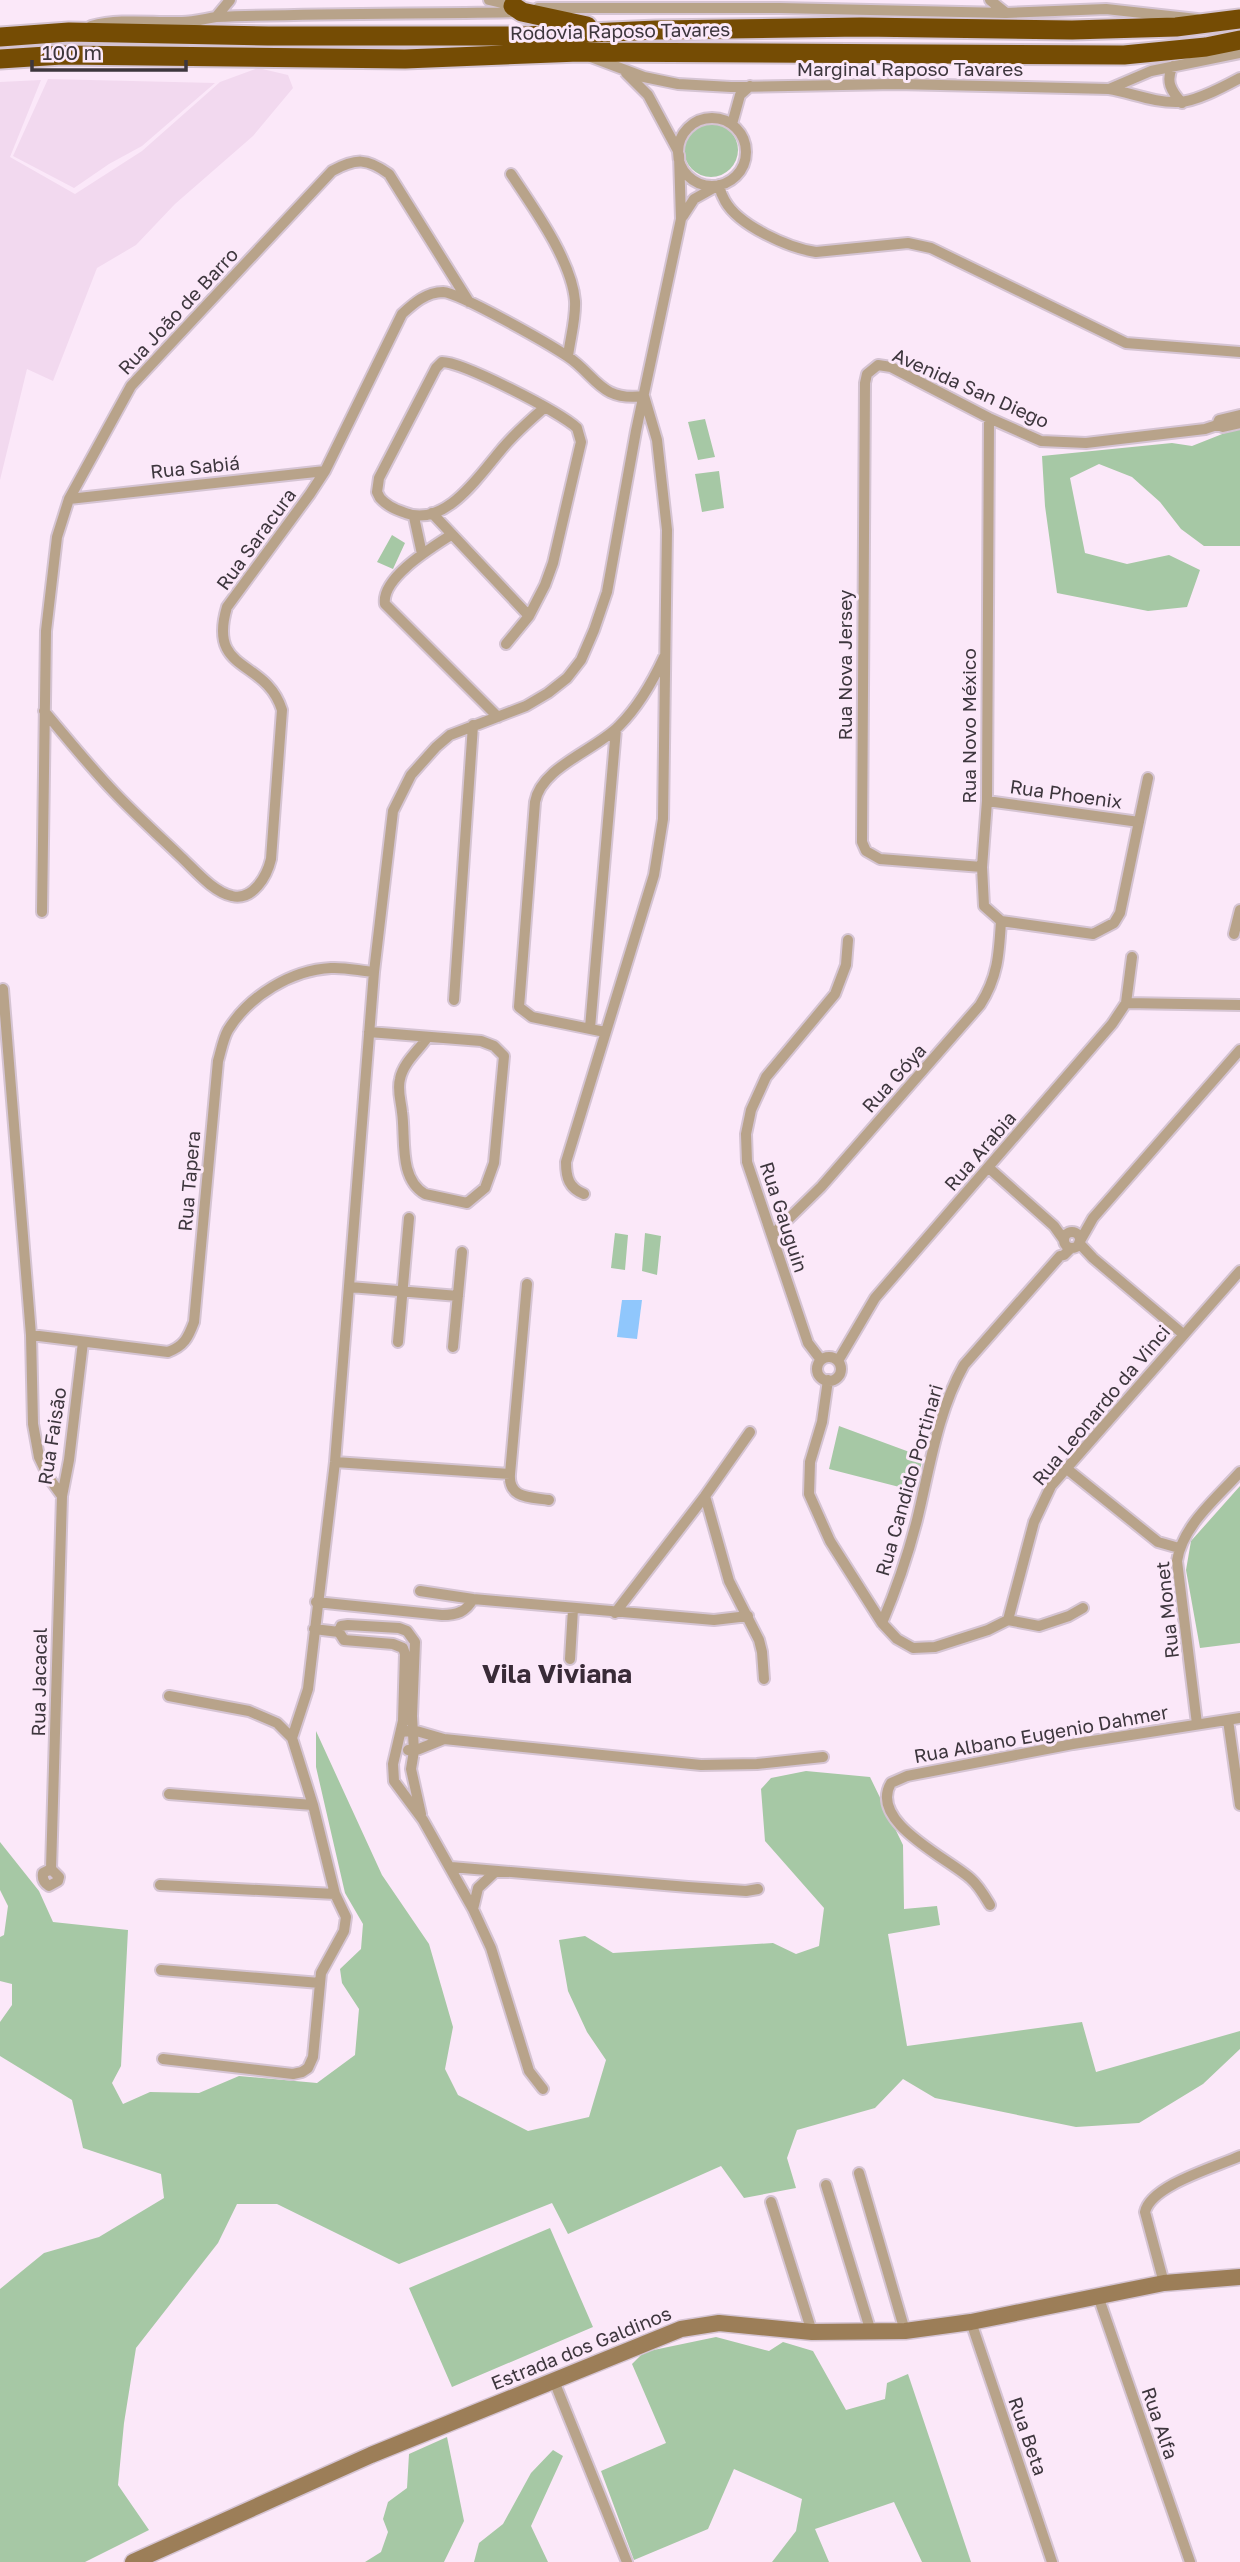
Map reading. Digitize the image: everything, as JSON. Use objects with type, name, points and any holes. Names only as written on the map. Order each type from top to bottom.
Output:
[{"type":"highway","points":[[518,9],[616,32]]},
{"type":"highway","name":"Rodovia Raposo Tavares","points":[[3,35],[69,32],[268,36],[525,36],[861,27],[1085,30],[1176,27],[1232,21]]},
{"type":"highway","name":"Rodovia Raposo Tavares","points":[[0,59],[62,55],[405,59],[579,52],[1124,55],[1195,48],[1240,40]]},
{"type":"highway","points":[[0,70],[62,55]]},
{"type":"street","points":[[215,17],[230,0]]},
{"type":"street","points":[[489,0],[518,9]]},
{"type":"street","points":[[973,12],[979,0]]},
{"type":"street","points":[[990,0],[1006,13]]},
{"type":"street","points":[[69,32],[102,23],[183,22],[215,17],[319,13],[377,15],[527,8],[780,8],[1006,13],[1106,9],[1232,21]]},
{"type":"street","name":"Marginal Raposo Tavares","points":[[579,52],[644,78],[678,84],[896,84],[1109,89],[1151,71],[1240,53]]},
{"type":"street","points":[[1173,66],[1169,85],[1182,103]]},
{"type":"street","points":[[624,71],[648,95],[688,175],[707,185],[719,185]]},
{"type":"street","points":[[1109,89],[1157,101],[1182,103],[1223,88],[1240,78]]},
{"type":"street","points":[[732,124],[740,95],[750,86]]},
{"type":"street","points":[[292,1738],[308,1689],[334,1462],[374,972],[393,811],[411,775],[450,735],[526,706],[567,678],[581,660],[607,592],[681,219],[679,153],[683,134],[696,121],[714,118],[732,124],[740,131],[745,142],[744,164],[738,174],[729,181],[694,200],[681,219]]},
{"type":"street","name":"Rua João de Barro","points":[[42,912],[46,631],[57,537],[69,499],[111,419],[136,380],[332,171],[347,163],[361,161],[376,165],[389,174],[469,302]]},
{"type":"street","points":[[511,174],[533,206],[573,284],[575,305],[568,356]]},
{"type":"street","points":[[719,185],[725,202],[748,223],[802,250],[816,252],[908,243],[931,248],[1126,343],[1240,352]]},
{"type":"street","name":"Rua Saracura","points":[[44,711],[115,794],[203,877],[222,892],[234,897],[244,896],[256,889],[264,879],[271,859],[282,710],[272,688],[225,650],[222,623],[227,607],[325,471],[401,314],[414,302],[444,292],[469,302],[568,356],[592,381],[617,396],[644,396]]},
{"type":"street","points":[[506,643],[529,616],[553,564],[581,442],[576,428],[571,422],[544,408],[461,366],[442,362],[436,368],[377,485],[377,492],[385,504],[414,517],[432,513],[458,499],[501,449],[544,408]]},
{"type":"street","name":"Avenida San Diego","points":[[878,365],[891,366],[1027,436],[1056,443],[1086,443],[1205,429],[1217,425],[1223,427],[1240,422]]},
{"type":"street","name":"Rua Nova Jersey","points":[[878,365],[867,374],[865,383],[862,842],[866,851],[880,859],[982,867]]},
{"type":"street","points":[[584,1194],[574,1190],[569,1184],[566,1162],[654,875],[661,838],[667,530],[657,440],[644,396]]},
{"type":"street","name":"Avenida San Diego","points":[[1217,425],[1219,420],[1240,415]]},
{"type":"street","name":"Rua Novo México","points":[[989,418],[988,801],[982,867],[984,906],[1001,921]]},
{"type":"street","name":"Rua Sabiá","points":[[69,499],[325,471]]},
{"type":"street","points":[[432,513],[529,616]]},
{"type":"street","points":[[414,517],[422,554]]},
{"type":"street","points":[[451,535],[422,554],[388,587],[384,595],[385,604],[498,717]]},
{"type":"street","points":[[605,1032],[531,1017],[519,1007],[537,793],[545,780],[616,729],[646,693],[665,655]]},
{"type":"street","points":[[454,1000],[473,725]]},
{"type":"street","points":[[590,1028],[616,729]]},
{"type":"street","points":[[1001,921],[1093,934],[1114,923],[1120,913],[1148,778]]},
{"type":"street","name":"Rua Phoenix","points":[[988,801],[1139,822]]},
{"type":"street","points":[[1234,934],[1240,910]]},
{"type":"street","name":"Rua Góya","points":[[772,1235],[821,1187],[980,1005],[991,988],[996,970],[1001,921]]},
{"type":"street","name":"Rua Gauguin","points":[[821,1360],[808,1343],[747,1162],[746,1134],[751,1110],[766,1077],[835,994],[846,965],[848,940]]},
{"type":"street","name":"Rua Arabia","points":[[821,1360],[817,1366],[818,1373],[821,1377],[834,1380],[840,1374],[838,1361],[875,1298],[1093,1049],[1126,1003],[1132,957]]},
{"type":"street","name":"Rua Tapera","points":[[31,1335],[168,1352],[180,1348],[188,1339],[194,1322],[218,1061],[228,1031],[245,1009],[265,991],[297,974],[330,968],[374,972]]},
{"type":"street","name":"Rua Faisão","points":[[3,989],[31,1335],[35,1441],[49,1478],[62,1496]]},
{"type":"street","points":[[1126,1003],[1240,1005]]},
{"type":"street","points":[[369,1032],[481,1041],[494,1046],[504,1056],[494,1163],[485,1188],[467,1203],[425,1194],[419,1190],[414,1185],[403,1151],[400,1078],[405,1066],[427,1038]]},
{"type":"street","name":"Rua Candido Portinari","points":[[882,1623],[916,1522],[940,1419],[949,1393],[964,1365],[1060,1256],[1065,1255],[1072,1241],[1240,1050]]},
{"type":"street","points":[[989,1168],[1072,1241],[1086,1257],[1093,1258],[1183,1334]]},
{"type":"street","points":[[398,1342],[409,1218]]},
{"type":"street","points":[[453,1347],[461,1252]]},
{"type":"street","name":"Rua Leonardo da Vinci","points":[[1008,1620],[1034,1522],[1051,1486],[1183,1334],[1238,1276]]},
{"type":"street","points":[[527,1284],[510,1474],[512,1490],[520,1496],[549,1500]]},
{"type":"street","points":[[350,1287],[458,1296]]},
{"type":"street","name":"Rua Faisão","points":[[62,1496],[83,1342]]},
{"type":"street","points":[[821,1360],[829,1357],[838,1361]]},
{"type":"street","name":"Rua Arabia","points":[[828,1380],[822,1422],[810,1462],[809,1493],[830,1541],[882,1623]]},
{"type":"street","points":[[615,1612],[705,1496],[750,1432]]},
{"type":"street","points":[[334,1462],[510,1474]]},
{"type":"street","points":[[1067,1469],[1158,1542],[1179,1548]]},
{"type":"street","name":"Rua Monet","points":[[1197,1724],[1177,1561],[1179,1548],[1196,1522],[1240,1472]]},
{"type":"street","name":"Rua Jacacal","points":[[51,1869],[62,1496]]},
{"type":"street","points":[[705,1496],[729,1581],[748,1616],[762,1653],[764,1679]]},
{"type":"street","points":[[421,1591],[473,1600],[714,1620],[748,1616]]},
{"type":"street","points":[[316,1602],[442,1615],[462,1612],[473,1600]]},
{"type":"street","points":[[882,1623],[905,1645],[928,1648],[988,1630],[1008,1620],[1039,1626],[1069,1616],[1083,1608]]},
{"type":"street","points":[[570,1659],[573,1609]]},
{"type":"street","points":[[338,1632],[341,1626],[354,1625],[398,1628],[410,1634],[415,1642],[407,1731],[393,1764],[394,1781],[423,1820],[474,1909],[491,1948],[529,2071],[543,2089]]},
{"type":"street","points":[[354,1625],[354,1642]]},
{"type":"street","points":[[314,1629],[338,1632],[344,1640],[393,1644],[403,1648],[407,1731],[414,1751],[411,1769],[423,1820]]},
{"type":"street","points":[[163,2059],[302,2073],[308,2068],[315,2050],[320,1983],[326,1962],[345,1926],[346,1917],[335,1894],[313,1805],[292,1738],[277,1723],[249,1711],[169,1696]]},
{"type":"street","name":"Rua Albano Eugenio Dahmer","points":[[990,1905],[970,1877],[926,1848],[900,1825],[887,1805],[886,1797],[891,1783],[907,1776],[1009,1756],[1240,1718]]},
{"type":"street","points":[[1228,1720],[1240,1805]]},
{"type":"street","points":[[407,1731],[444,1739],[701,1765],[757,1764],[823,1757]]},
{"type":"street","points":[[399,1746],[414,1751],[444,1739]]},
{"type":"street","points":[[394,1781],[414,1787]]},
{"type":"street","points":[[169,1794],[313,1805]]},
{"type":"street","points":[[451,1867],[688,1887],[758,1889]]},
{"type":"street","points":[[474,1909],[478,1888],[495,1872]]},
{"type":"street","points":[[160,1885],[335,1894]]},
{"type":"street","points":[[161,1970],[320,1983]]},
{"type":"street","points":[[1164,2283],[1145,2212],[1146,2204],[1159,2191],[1240,2156]]},
{"type":"street","points":[[859,2173],[905,2331]]},
{"type":"street","points":[[826,2185],[872,2332]]},
{"type":"street","points":[[771,2202],[812,2332]]},
{"type":"street","name":"Estrada dos Galdinos","points":[[133,2562],[154,2558],[370,2455],[681,2329],[698,2325],[740,2324],[812,2332],[905,2331],[971,2322],[1164,2283],[1240,2277]]},
{"type":"street","name":"Rua Alfa","points":[[1098,2295],[1190,2562]]},
{"type":"street","name":"Rua Beta","points":[[971,2322],[1052,2562]]},
{"type":"street","points":[[554,2381],[627,2562]]},
{"type":"shaded area","points":[[258,68],[288,75],[293,88],[253,136],[175,204],[136,245],[97,268],[53,381],[27,369],[0,480],[0,82],[41,80],[10,157],[75,194],[142,151],[220,82]]},
{"type":"shaded area","points":[[48,79],[215,83],[142,146],[74,188],[13,156]]},
{"type":"green space","points":[[711,123],[730,131],[738,150],[730,169],[711,177],[692,169],[684,150],[692,131]]},
{"type":"green space","points":[[705,419],[715,457],[698,460],[688,422]]},
{"type":"green space","points":[[1240,427],[1240,546],[1204,546],[1181,529],[1160,502],[1132,477],[1099,464],[1070,478],[1085,553],[1127,564],[1169,555],[1200,570],[1187,607],[1148,611],[1057,593],[1045,506],[1042,456],[1172,443],[1192,446]]},
{"type":"green space","points":[[719,471],[724,508],[702,512],[695,474]]},
{"type":"green space","points":[[392,535],[405,543],[393,569],[377,562]]},
{"type":"green space","points":[[615,1233],[628,1235],[625,1270],[611,1268]]},
{"type":"green space","points":[[645,1233],[661,1236],[657,1275],[642,1271]]},
{"type":"green space","points":[[839,1426],[923,1457],[915,1491],[829,1469]]},
{"type":"green space","points":[[1240,1486],[1240,1643],[1200,1648],[1186,1570],[1191,1541]]},
{"type":"green space","points":[[316,1731],[382,1875],[429,1944],[453,2027],[445,2069],[458,2095],[528,2131],[589,2117],[606,2060],[587,2032],[568,1991],[559,1940],[585,1936],[613,1953],[773,1943],[796,1954],[819,1946],[824,1908],[765,1841],[761,1789],[771,1778],[806,1771],[870,1777],[903,1845],[904,1909],[937,1906],[940,1925],[888,1934],[907,2046],[1082,2022],[1096,2072],[1240,2031],[1240,2049],[1203,2084],[1139,2123],[1076,2127],[935,2098],[903,2079],[875,2108],[797,2130],[787,2158],[796,2188],[744,2198],[721,2166],[568,2234],[552,2203],[399,2264],[277,2204],[237,2204],[218,2243],[136,2348],[124,2423],[118,2485],[149,2530],[85,2562],[0,2562],[0,2289],[44,2253],[99,2237],[164,2198],[161,2174],[83,2148],[72,2100],[0,2056],[0,2022],[12,2005],[12,1984],[0,1981],[0,1937],[4,1935],[8,1906],[0,1890],[0,1842],[39,1891],[53,1922],[128,1930],[121,2066],[112,2083],[123,2104],[150,2092],[199,2093],[239,2076],[317,2083],[355,2055],[359,2009],[342,1983],[340,1969],[361,1949],[363,1924],[345,1893],[316,1767]]},
{"type":"green space","points":[[550,2228],[593,2327],[452,2387],[409,2288]]},
{"type":"green space","points":[[716,2337],[769,2351],[783,2342],[813,2351],[846,2410],[885,2399],[887,2383],[908,2374],[971,2562],[922,2562],[894,2502],[815,2529],[829,2562],[772,2562],[796,2531],[802,2499],[734,2469],[708,2529],[634,2560],[601,2471],[666,2443],[632,2364],[644,2352]]},
{"type":"green space","points":[[447,2437],[464,2521],[444,2562],[365,2562],[381,2552],[388,2532],[383,2519],[388,2502],[407,2488],[409,2454]]},
{"type":"green space","points":[[553,2450],[563,2456],[531,2526],[548,2562],[474,2562],[479,2543],[503,2524],[531,2473]]},
{"type":"water","points":[[622,1300],[642,1300],[637,1339],[617,1337]]},
{"type":"district","name":"Vila Viviana","points":[[557,1674]]}]
